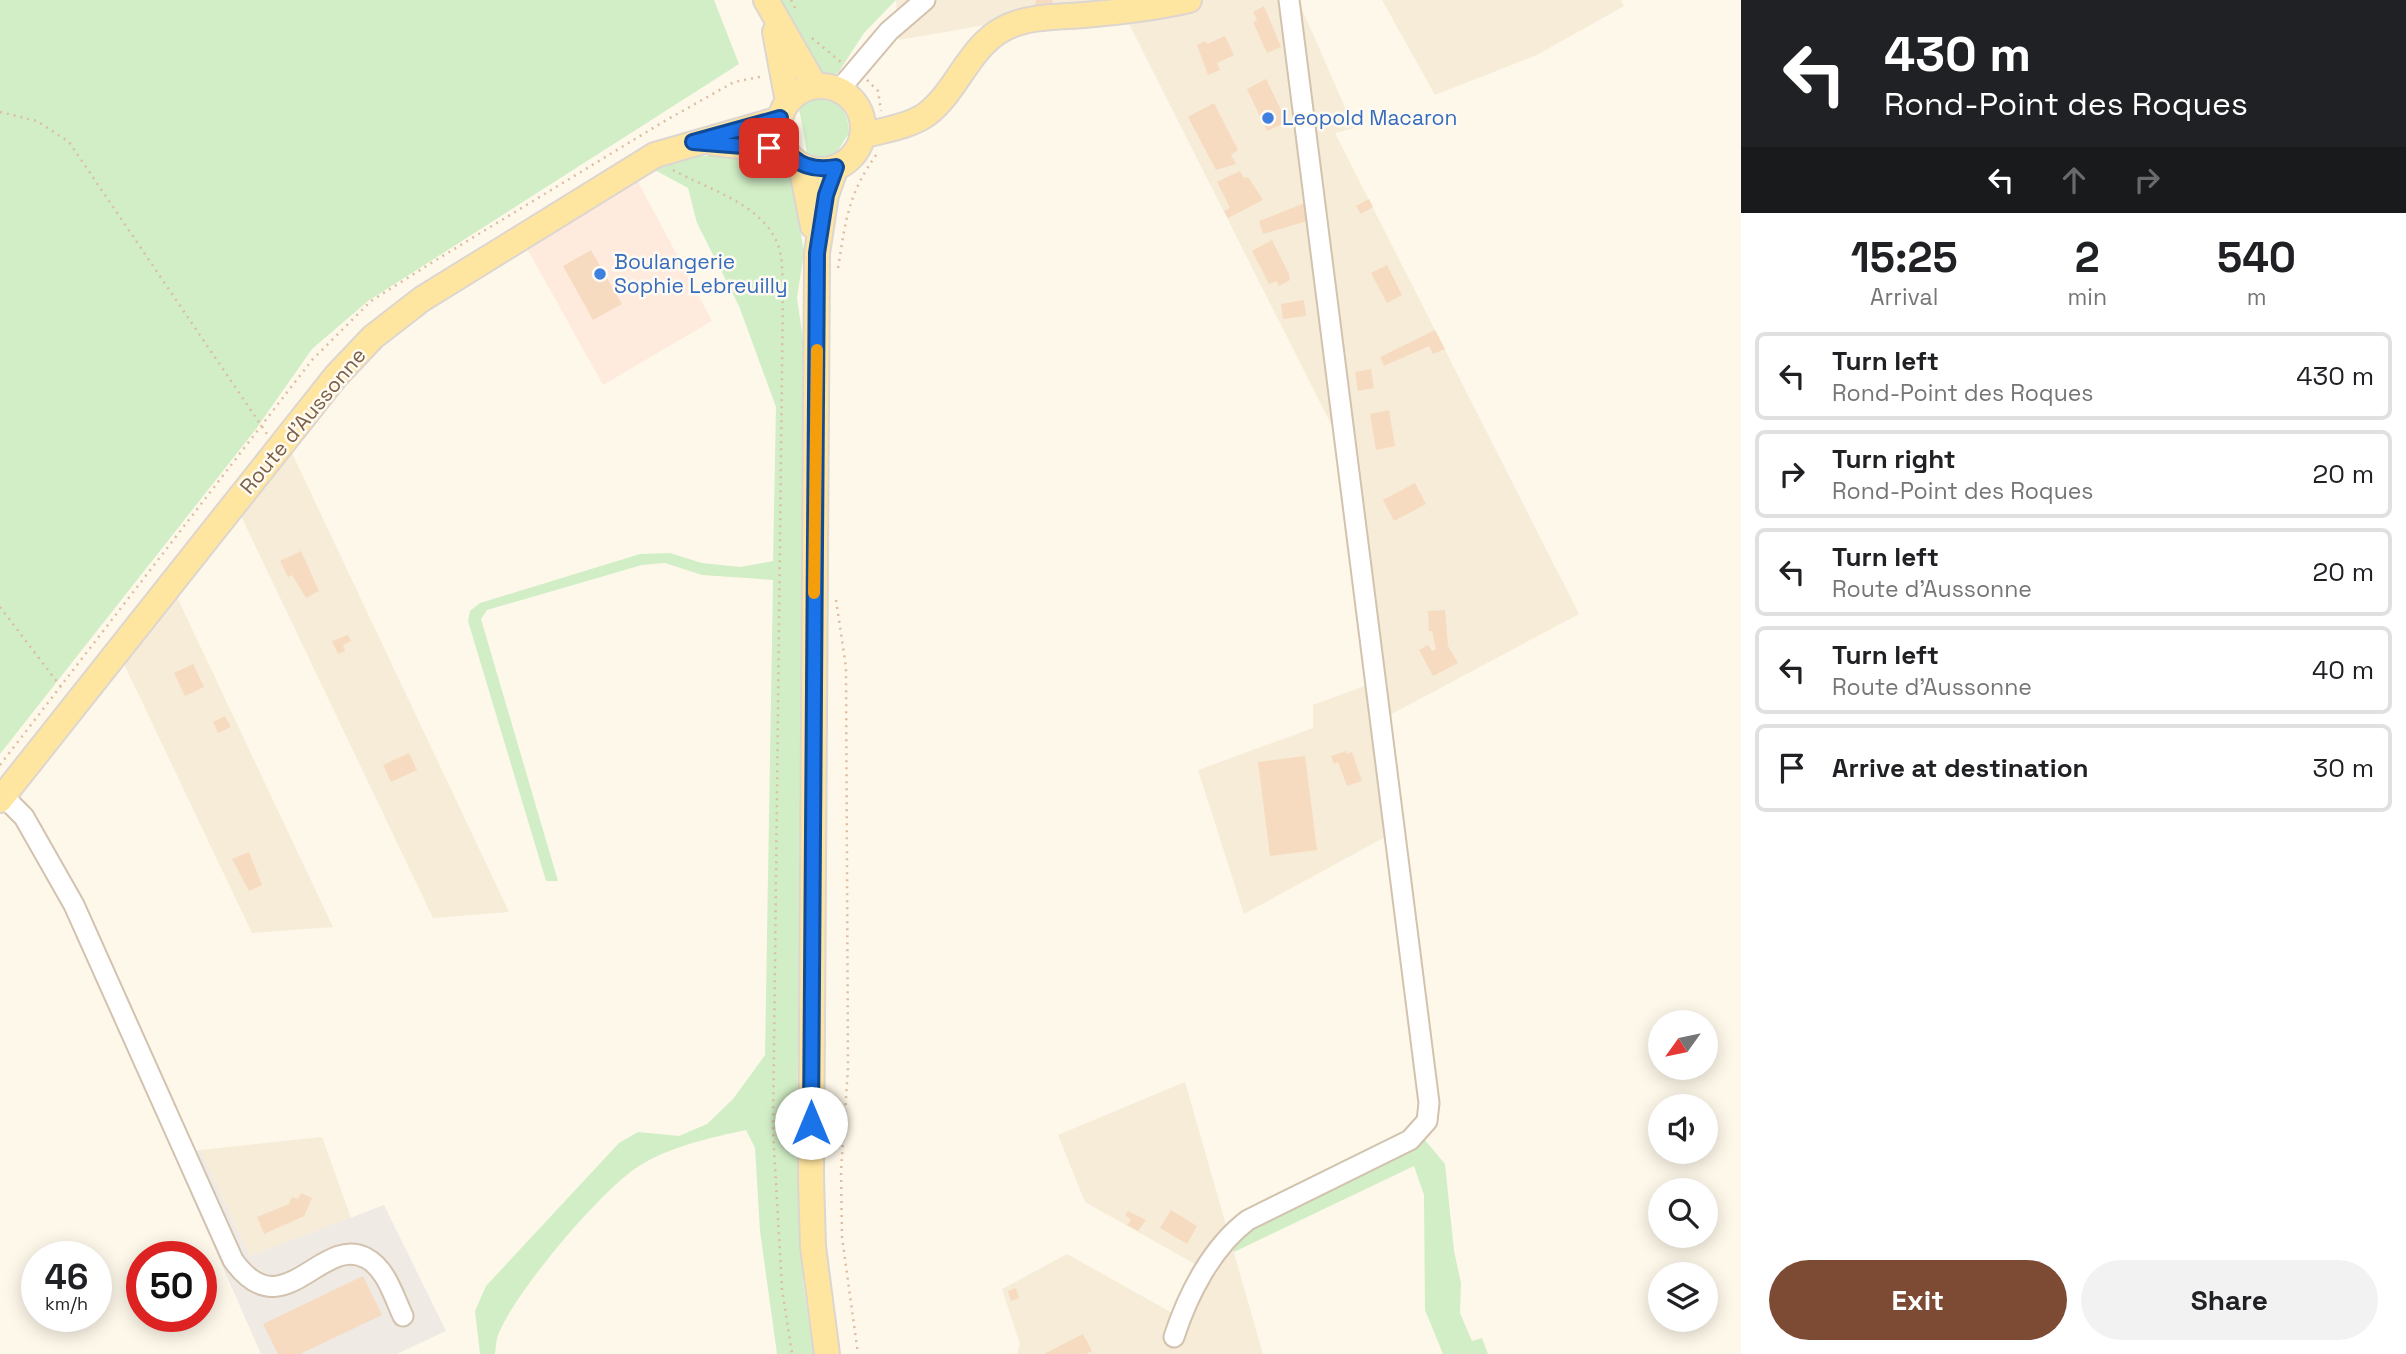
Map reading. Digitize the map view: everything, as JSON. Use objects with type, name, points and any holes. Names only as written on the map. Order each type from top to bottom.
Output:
[{"type":"main road","points":[[794,158],[818,170],[836,167],[872,142],[928,113],[944,97],[974,55],[990,38],[1006,27],[1031,19],[1145,9],[1189,0]]},
{"type":"main road","points":[[776,5],[836,93],[863,125],[872,142]]},
{"type":"main road","points":[[776,5],[784,110],[781,141],[794,158],[817,253]]},
{"type":"main road","points":[[784,110],[796,94],[836,93],[893,112],[944,97]]},
{"type":"main road","name":"Route d'Aussonne","points":[[1,798],[80,703],[336,376],[373,337],[422,299],[655,155],[784,110]]},
{"type":"main road","name":"Route d'Aussonne","points":[[693,142],[738,144],[794,158]]},
{"type":"main road","points":[[827,1354],[813,1247],[811,1178],[817,253],[826,195],[836,167]]},
{"type":"street","points":[[836,93],[889,31],[925,0]]},
{"type":"street","points":[[1174,1336],[1184,1307],[1232,1232],[1248,1220],[1392,1152],[1420,1132],[1427,1121],[1426,1074],[1289,0]]},
{"type":"street","points":[[1,798],[24,817],[74,905],[233,1260],[243,1274],[258,1285],[276,1287],[346,1254],[366,1258],[383,1274],[403,1316]]},
{"type":"path","points":[[776,5],[796,13]]},
{"type":"path","points":[[805,31],[824,51],[846,66]]},
{"type":"path","points":[[663,121],[734,82],[766,75]]},
{"type":"path","points":[[860,75],[878,91],[881,107]]},
{"type":"path","points":[[0,112],[37,121],[69,142],[262,427],[280,446]]},
{"type":"path","points":[[836,277],[851,201],[872,142]]},
{"type":"path","points":[[655,155],[662,164],[740,204],[764,222],[779,246],[783,288],[773,1118],[782,1289],[792,1354]]},
{"type":"path","points":[[0,765],[262,427]]},
{"type":"path","points":[[835,597],[846,667],[848,1068],[841,1171],[842,1237],[858,1354]]},
{"type":"path","points":[[0,607],[61,687],[80,703]]},
{"type":"shaded area","points":[[896,0],[1298,0],[1354,128],[1335,133],[1579,614],[1386,717],[1400,829],[1244,914],[1198,770],[1313,728],[1313,705],[1367,685],[1336,434],[1118,2],[899,40]]},
{"type":"shaded area","points":[[1382,0],[1621,0],[1624,6],[1537,55],[1435,95]]},
{"type":"shaded area","points":[[635,176],[712,321],[603,385],[525,245]]},
{"type":"shaded area","points":[[290,449],[509,912],[433,918],[241,516]]},
{"type":"shaded area","points":[[176,595],[333,927],[252,933],[124,664]]},
{"type":"shaded area","points":[[1185,1082],[1263,1354],[1017,1354],[1020,1344],[1002,1289],[1067,1254],[1174,1314],[1200,1267],[1085,1202],[1058,1135]]},
{"type":"shaded area","points":[[322,1137],[351,1218],[250,1256],[200,1150]]},
{"type":"shaded area","points":[[200,1150],[250,1256],[384,1205],[446,1331],[397,1354],[261,1354],[217,1254],[217,1241],[211,1241],[174,1156]]},
{"type":"green space","points":[[0,0],[714,0],[739,64],[368,301],[312,349],[256,429],[0,754]]},
{"type":"green space","points":[[778,0],[896,0],[864,33],[838,73],[827,77],[814,70]]},
{"type":"green space","points":[[819,96],[842,108],[849,126],[849,133],[837,152],[824,159],[808,158],[798,103]]},
{"type":"green space","points":[[748,152],[774,163],[792,180],[804,252],[797,298],[806,360],[797,1134],[803,1282],[814,1354],[777,1354],[760,1231],[755,1148],[746,1130],[664,1153],[623,1178],[582,1218],[541,1268],[508,1315],[499,1333],[495,1354],[480,1354],[475,1311],[486,1286],[619,1143],[638,1132],[679,1136],[707,1124],[733,1099],[765,1055],[773,580],[702,575],[665,563],[642,565],[487,610],[481,619],[558,881],[546,881],[468,621],[470,611],[480,603],[640,554],[670,553],[702,563],[740,567],[773,561],[776,407],[739,306],[697,223],[688,188],[649,167],[682,158]]},
{"type":"green space","points":[[1424,1139],[1445,1164],[1454,1251],[1461,1283],[1460,1313],[1472,1341],[1482,1338],[1488,1354],[1443,1354],[1425,1310],[1424,1195],[1414,1166],[1234,1252],[1230,1240],[1245,1227]]},
{"type":"building","points":[[1036,0],[1052,0],[1054,5],[1035,7]]},
{"type":"building","points":[[1264,6],[1281,47],[1267,53],[1253,22],[1257,20],[1253,12]]},
{"type":"building","points":[[1225,36],[1234,55],[1217,63],[1220,70],[1208,75],[1197,45],[1205,41],[1207,44]]},
{"type":"building","points":[[1266,79],[1287,122],[1267,131],[1247,89]]},
{"type":"building","points":[[1214,103],[1238,150],[1231,155],[1236,164],[1216,170],[1188,117]]},
{"type":"building","points":[[1240,171],[1244,178],[1248,177],[1263,200],[1228,218],[1224,211],[1230,208],[1217,182]]},
{"type":"building","points":[[1369,199],[1373,207],[1361,214],[1356,206]]},
{"type":"building","points":[[1305,203],[1307,221],[1263,234],[1259,221]]},
{"type":"building","points":[[1272,240],[1290,280],[1279,286],[1276,281],[1269,284],[1252,251]]},
{"type":"building","points":[[591,250],[622,304],[593,320],[563,266]]},
{"type":"building","points":[[1387,265],[1402,295],[1387,303],[1371,273]]},
{"type":"building","points":[[1304,300],[1306,316],[1283,319],[1281,304]]},
{"type":"building","points":[[1435,330],[1445,349],[1433,354],[1429,346],[1384,366],[1380,357]]},
{"type":"building","points":[[1371,369],[1374,388],[1358,391],[1355,372]]},
{"type":"building","points":[[1389,410],[1395,446],[1376,450],[1370,414]]},
{"type":"building","points":[[1415,483],[1426,504],[1394,521],[1383,500]]},
{"type":"building","points":[[301,551],[319,591],[306,598],[292,575],[288,577],[280,561]]},
{"type":"building","points":[[1445,610],[1448,646],[1458,663],[1433,676],[1419,650],[1428,645],[1432,651],[1436,649],[1432,631],[1429,631],[1428,611]]},
{"type":"building","points":[[348,635],[351,641],[343,645],[345,651],[338,654],[332,641]]},
{"type":"building","points":[[193,664],[204,687],[185,696],[174,673]]},
{"type":"building","points":[[225,716],[231,727],[218,733],[213,722]]},
{"type":"building","points":[[1346,751],[1347,754],[1352,752],[1362,781],[1347,786],[1338,762],[1334,764],[1331,756]]},
{"type":"building","points":[[409,753],[417,770],[391,782],[383,765]]},
{"type":"building","points":[[1305,756],[1317,850],[1270,856],[1258,762]]},
{"type":"building","points":[[249,852],[262,885],[249,891],[232,859]]},
{"type":"building","points":[[301,1193],[312,1198],[304,1216],[264,1234],[257,1217],[289,1204],[292,1197],[298,1199]]},
{"type":"building","points":[[1171,1210],[1197,1226],[1187,1244],[1160,1228]]},
{"type":"building","points":[[1128,1211],[1146,1220],[1138,1231],[1127,1225],[1131,1220],[1125,1215]]},
{"type":"building","points":[[363,1276],[382,1315],[300,1354],[278,1354],[263,1324]]},
{"type":"building","points":[[1016,1288],[1019,1298],[1011,1301],[1008,1291]]},
{"type":"building","points":[[1083,1334],[1092,1351],[1086,1354],[1044,1354]]},
{"type":"slow traffic","points":[[814,593],[817,350]]},
{"type":"place","name":"Leopold Macaron","points":[[1268,118]]},
{"type":"place","name":"Boulangerie Sophie Lebreuilly","points":[[600,274]]},
{"type":"route","points":[[769,148],[693,142],[760,126],[780,118],[781,141],[793,159],[801,165],[818,170],[836,167],[826,195],[817,253],[811,1123]]}]
